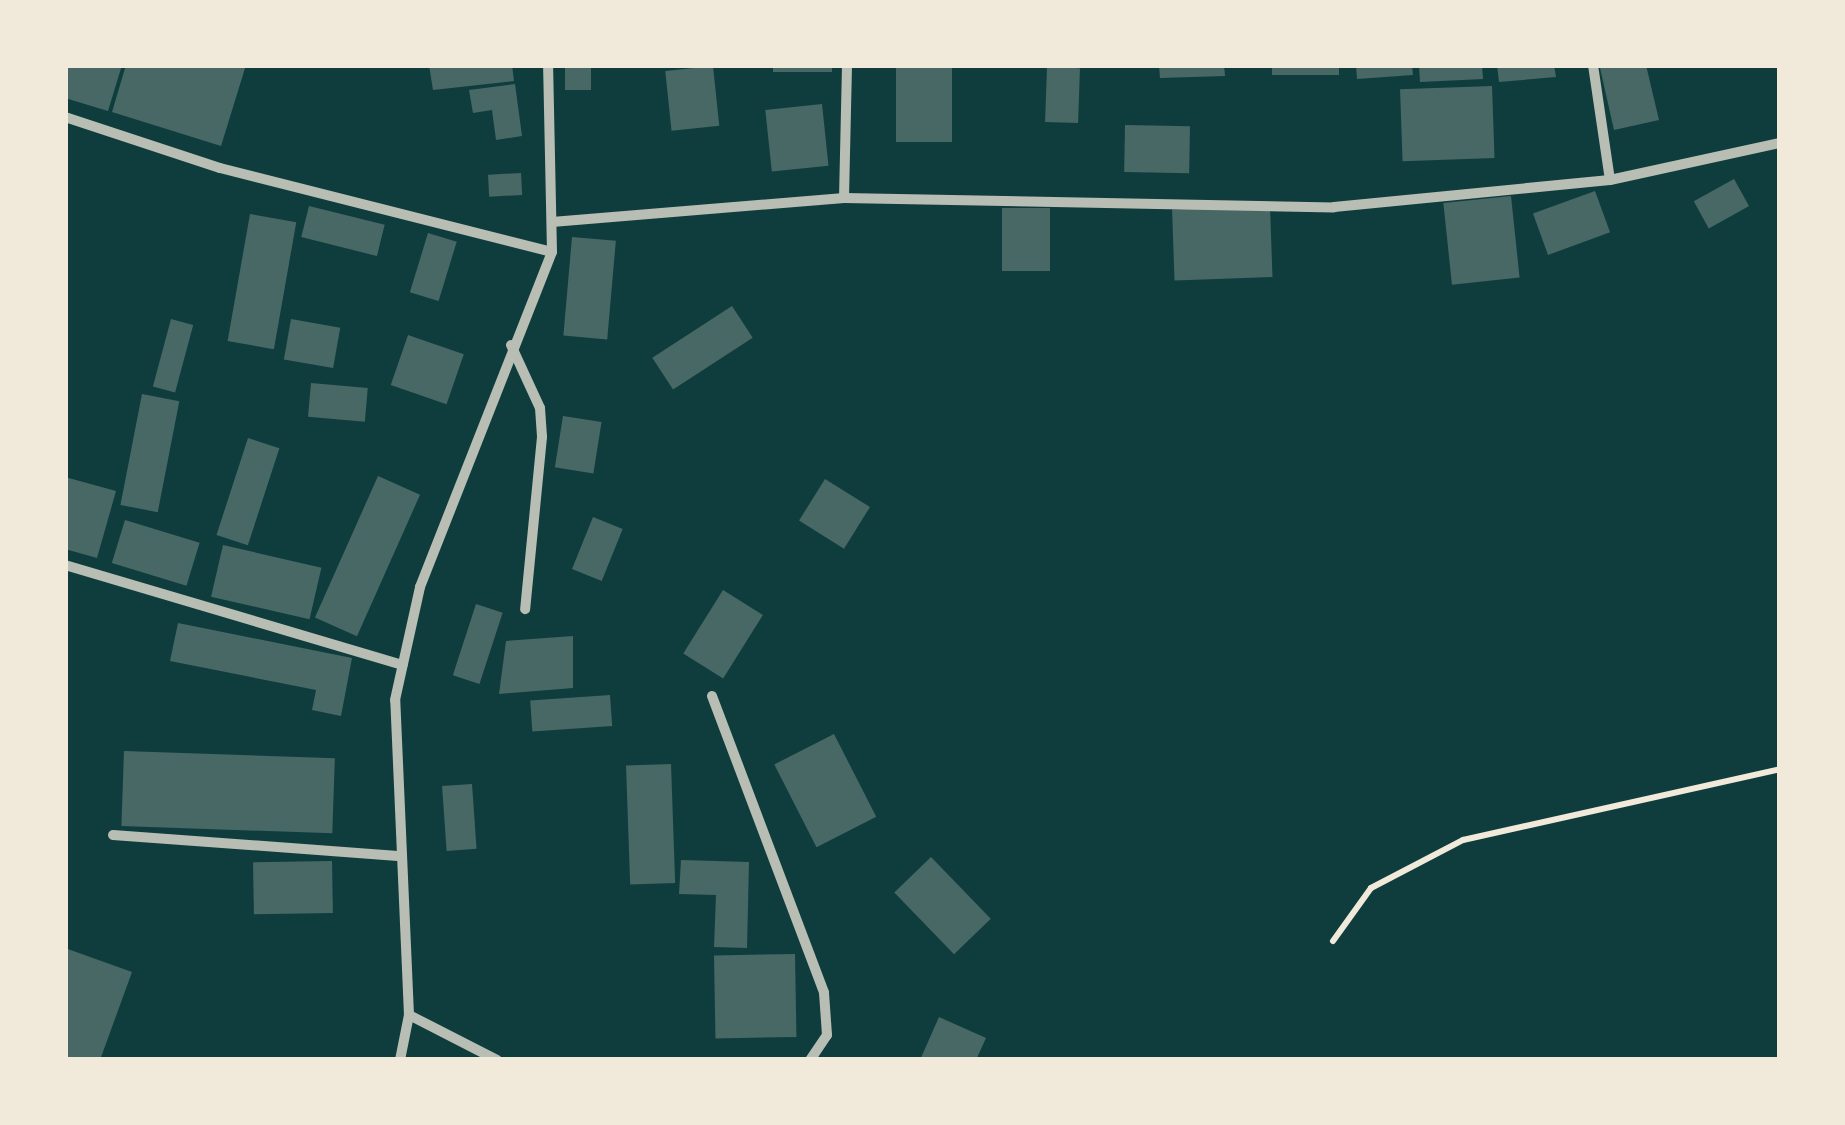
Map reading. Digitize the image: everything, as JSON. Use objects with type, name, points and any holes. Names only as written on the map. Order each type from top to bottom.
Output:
[{"type":"street","points":[[400,1060],[408,1015],[401,856],[402,665],[420,588],[511,345],[552,252],[548,65]]},
{"type":"street","points":[[844,198],[848,65]]},
{"type":"street","points":[[1593,65],[1610,180]]},
{"type":"street","points":[[65,117],[220,168],[552,252]]},
{"type":"street","points":[[552,222],[844,198],[1334,208],[1610,180],[1780,143]]},
{"type":"street","points":[[511,345],[540,408],[542,437],[525,609]]},
{"type":"street","points":[[65,565],[402,665]]},
{"type":"street","points":[[712,696],[824,994],[827,1035],[810,1060]]},
{"type":"street","points":[[113,835],[401,856]]},
{"type":"street","points":[[408,1015],[497,1060]]},
{"type":"path","points":[[1333,941],[1371,888],[1463,840],[1780,769]]},
{"type":"building","points":[[65,65],[122,65],[108,111],[65,98]]},
{"type":"building","points":[[126,65],[246,65],[221,146],[112,112]]},
{"type":"building","points":[[429,65],[512,65],[514,81],[433,90]]},
{"type":"building","points":[[565,65],[591,65],[591,90],[565,90]]},
{"type":"building","points":[[773,65],[832,65],[832,72],[773,72]]},
{"type":"building","points":[[896,65],[952,65],[952,142],[896,142]]},
{"type":"building","points":[[1159,65],[1224,65],[1225,76],[1160,78]]},
{"type":"building","points":[[1272,65],[1339,65],[1339,75],[1272,75]]},
{"type":"building","points":[[1356,65],[1412,65],[1413,75],[1357,79]]},
{"type":"building","points":[[1419,65],[1482,65],[1483,79],[1420,82]]},
{"type":"building","points":[[1497,65],[1554,65],[1556,77],[1499,82]]},
{"type":"building","points":[[1646,65],[1659,120],[1614,130],[1600,68]]},
{"type":"building","points":[[713,66],[719,126],[672,131],[665,71]]},
{"type":"building","points":[[1047,67],[1080,68],[1078,123],[1045,122]]},
{"type":"building","points":[[515,84],[522,136],[496,140],[492,110],[473,113],[469,90]]},
{"type":"building","points":[[1492,86],[1495,158],[1403,161],[1400,89]]},
{"type":"building","points":[[822,104],[828,166],[772,172],[765,110]]},
{"type":"building","points":[[1125,125],[1190,126],[1189,173],[1124,172]]},
{"type":"building","points":[[521,173],[522,195],[489,197],[488,175]]},
{"type":"building","points":[[1734,179],[1749,206],[1709,228],[1694,201]]},
{"type":"building","points":[[1595,191],[1610,232],[1548,255],[1533,214]]},
{"type":"building","points":[[1511,196],[1520,278],[1452,285],[1443,203]]},
{"type":"building","points":[[309,206],[385,225],[377,256],[301,237]]},
{"type":"building","points":[[1270,206],[1272,277],[1175,280],[1172,209]]},
{"type":"building","points":[[1002,208],[1050,208],[1050,271],[1002,271]]},
{"type":"building","points":[[250,214],[296,222],[274,349],[228,341]]},
{"type":"building","points":[[428,233],[457,242],[439,301],[410,292]]},
{"type":"building","points":[[572,237],[616,241],[607,339],[563,336]]},
{"type":"building","points":[[732,306],[753,338],[673,390],[652,358]]},
{"type":"building","points":[[171,319],[193,325],[175,393],[153,387]]},
{"type":"building","points":[[291,319],[340,328],[333,368],[284,359]]},
{"type":"building","points":[[408,335],[464,354],[447,404],[391,385]]},
{"type":"building","points":[[311,383],[368,388],[365,422],[308,417]]},
{"type":"building","points":[[142,394],[179,401],[158,512],[120,505]]},
{"type":"building","points":[[563,416],[602,422],[593,473],[555,467]]},
{"type":"building","points":[[248,438],[279,448],[248,545],[216,535]]},
{"type":"building","points":[[378,476],[420,495],[357,636],[315,618]]},
{"type":"building","points":[[65,477],[116,491],[97,558],[65,549]]},
{"type":"building","points":[[825,479],[870,507],[844,549],[799,521]]},
{"type":"building","points":[[593,517],[623,529],[602,581],[572,569]]},
{"type":"building","points":[[125,520],[200,543],[186,586],[112,563]]},
{"type":"building","points":[[223,545],[321,568],[309,619],[211,597]]},
{"type":"building","points":[[723,590],[763,615],[723,679],[683,654]]},
{"type":"building","points":[[476,604],[503,613],[479,684],[453,675]]},
{"type":"building","points":[[178,623],[352,658],[341,716],[312,710],[316,690],[170,661]]},
{"type":"building","points":[[573,636],[573,688],[499,694],[506,641]]},
{"type":"building","points":[[610,695],[612,726],[532,732],[530,701]]},
{"type":"building","points":[[834,734],[876,817],[817,847],[774,764]]},
{"type":"building","points":[[124,751],[335,758],[332,833],[121,826]]},
{"type":"building","points":[[671,764],[675,883],[630,884],[626,766]]},
{"type":"building","points":[[472,784],[477,849],[447,851],[442,786]]},
{"type":"building","points":[[931,857],[991,919],[954,954],[894,892]]},
{"type":"building","points":[[681,860],[749,862],[747,948],[714,947],[716,895],[679,894]]},
{"type":"building","points":[[332,861],[333,913],[254,914],[253,862]]},
{"type":"building","points":[[65,948],[132,972],[100,1060],[65,1059]]},
{"type":"building","points":[[795,954],[796,1037],[715,1038],[714,955]]},
{"type":"building","points":[[939,1017],[986,1038],[976,1060],[920,1060]]}]
